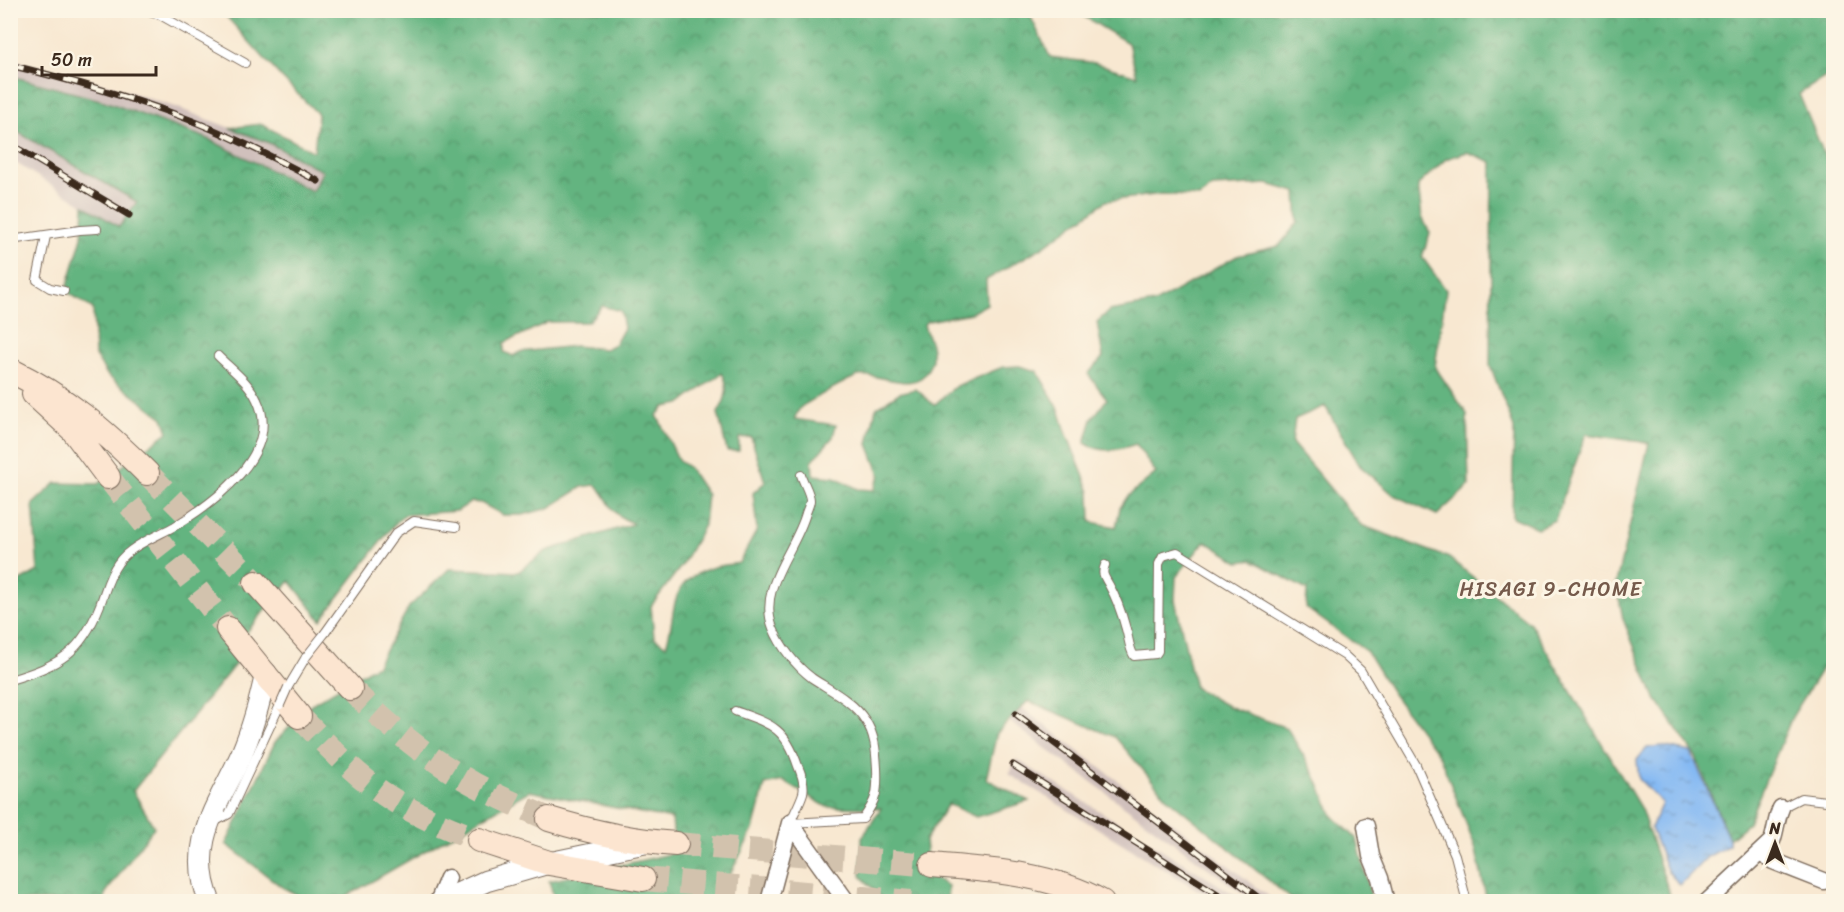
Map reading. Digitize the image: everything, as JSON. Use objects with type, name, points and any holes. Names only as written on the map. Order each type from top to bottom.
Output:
[{"type":"main road","points":[[10,370],[41,385],[73,405],[147,473]]},
{"type":"main road","points":[[10,376],[43,400],[73,430],[108,477]]},
{"type":"main road","points":[[256,583],[350,688]]},
{"type":"main road","points":[[228,628],[266,673],[289,710]]},
{"type":"main road","points":[[549,863],[570,855],[574,848],[574,840],[568,830],[552,820],[582,830],[648,842],[676,844]]},
{"type":"main road","points":[[479,840],[549,863],[643,879]]},
{"type":"main road","points":[[932,865],[1023,874],[1072,888],[1102,902]]},
{"type":"street","points":[[206,899],[201,846],[217,800],[241,755],[255,720],[266,673]]},
{"type":"street","points":[[1707,902],[1772,841],[1781,808]]},
{"type":"street","points":[[769,902],[790,823]]},
{"type":"street","points":[[790,823],[847,902]]},
{"type":"street","points":[[1366,826],[1371,856],[1386,902]]},
{"type":"street","points":[[439,902],[486,880],[549,863],[648,842]]},
{"type":"street","points":[[1760,853],[1773,861],[1824,880]]},
{"type":"street","points":[[439,902],[448,878]]},
{"type":"lane","points":[[141,10],[160,15],[245,63]]},
{"type":"lane","points":[[10,238],[97,229]]},
{"type":"lane","points":[[46,236],[37,280],[50,288],[64,291]]},
{"type":"lane","points":[[10,680],[39,670],[70,654],[90,629],[118,563],[129,552],[177,524],[226,490],[246,466],[260,442],[261,422],[258,402],[249,386],[218,356]]},
{"type":"lane","points":[[735,711],[762,720],[776,728],[788,740],[801,775],[804,791],[790,823],[863,819],[874,804],[877,783],[875,741],[865,719],[847,701],[810,676],[797,664],[772,627],[769,600],[780,571],[804,523],[810,500],[801,475]]},
{"type":"lane","points":[[207,826],[229,814],[289,710],[288,687],[306,657],[396,533],[414,521],[456,527]]},
{"type":"lane","points":[[1105,565],[1102,572],[1104,579],[1108,582],[1118,604],[1134,656],[1151,656],[1158,651],[1159,564],[1163,556],[1178,552],[1336,651],[1361,671],[1416,765],[1455,855],[1467,902]]},
{"type":"lane","points":[[1781,808],[1801,798],[1833,802]]},
{"type":"shaded area","points":[[10,59],[108,85],[181,109],[267,142],[324,171],[312,191],[205,138],[104,101],[11,76]]},
{"type":"shaded area","points":[[10,128],[137,202],[119,227],[11,160]]},
{"type":"shaded area","points":[[1021,707],[1275,901],[1253,901],[1010,722]]},
{"type":"shaded area","points":[[1016,759],[1245,901],[1216,901],[1009,774]]},
{"type":"green space","points":[[219,11],[1028,11],[1050,57],[1095,63],[1137,76],[1128,43],[1075,11],[1833,11],[1833,72],[1799,94],[1826,159],[1833,162],[1833,651],[1792,717],[1748,823],[1729,839],[1696,757],[1654,696],[1623,619],[1616,583],[1649,443],[1586,434],[1555,520],[1537,528],[1512,517],[1514,428],[1490,365],[1492,162],[1467,152],[1446,159],[1418,185],[1422,217],[1430,233],[1422,257],[1446,290],[1435,367],[1467,414],[1469,486],[1437,515],[1394,495],[1360,466],[1325,406],[1295,419],[1292,443],[1361,525],[1449,558],[1530,623],[1641,809],[1672,901],[1487,901],[1475,846],[1440,757],[1391,691],[1367,652],[1306,608],[1307,590],[1252,560],[1239,562],[1205,541],[1176,577],[1175,600],[1195,688],[1227,706],[1287,728],[1315,775],[1333,816],[1357,839],[1372,901],[1294,901],[1166,797],[1115,737],[1028,701],[997,733],[986,779],[1029,801],[976,817],[948,804],[925,840],[928,874],[948,886],[947,901],[884,901],[861,876],[862,838],[881,808],[827,807],[783,781],[765,785],[753,830],[716,901],[555,901],[549,881],[675,853],[672,819],[529,791],[338,901],[309,901],[282,887],[226,844],[275,742],[313,703],[377,665],[409,607],[449,569],[518,572],[546,551],[633,524],[618,515],[595,485],[582,487],[549,508],[523,515],[503,515],[481,503],[471,502],[457,511],[404,515],[392,527],[321,620],[290,581],[233,648],[237,662],[133,791],[154,827],[105,894],[105,901],[11,901],[11,586],[38,571],[33,504],[56,483],[98,484],[168,432],[163,418],[108,376],[95,356],[93,309],[66,291],[82,237],[84,205],[119,227],[137,202],[11,128],[11,76],[104,101],[206,138],[312,191],[323,171],[267,142],[230,128],[261,124],[314,152],[318,114]],"holes":[[[1268,184],[1296,192],[1298,222],[1279,246],[1237,256],[1155,303],[1109,311],[1097,322],[1103,357],[1088,374],[1107,399],[1092,419],[1085,443],[1104,450],[1136,444],[1156,473],[1127,497],[1120,508],[1116,527],[1091,522],[1090,492],[1059,409],[1037,371],[1019,366],[1003,367],[956,386],[934,405],[916,389],[899,393],[876,408],[868,444],[880,475],[874,490],[858,489],[835,477],[813,475],[812,461],[833,437],[836,425],[794,419],[801,407],[858,376],[866,375],[904,382],[921,378],[932,361],[931,344],[924,324],[928,321],[971,313],[987,304],[986,280],[1044,246],[1106,201],[1162,194],[1199,197],[1213,187]],[[602,306],[621,311],[624,328],[615,344],[605,349],[575,346],[520,352],[513,356],[504,352],[504,343],[548,322],[588,322]],[[722,373],[726,383],[726,393],[718,413],[727,451],[739,451],[739,438],[751,437],[765,482],[753,493],[757,530],[739,563],[711,568],[687,581],[676,599],[666,646],[654,637],[651,606],[682,565],[704,525],[707,495],[689,468],[679,461],[657,415],[664,407],[680,404]]]},
{"type":"water","points":[[1661,746],[1691,752],[1729,839],[1729,845],[1707,857],[1680,885],[1667,870],[1651,828],[1662,803],[1639,779],[1637,760],[1647,748]]},
{"type":"tunnel","points":[[147,473],[256,583]]},
{"type":"tunnel","points":[[108,477],[228,629]]},
{"type":"tunnel","points":[[350,688],[393,728],[440,764],[483,789],[549,819]]},
{"type":"tunnel","points":[[299,716],[350,767],[384,794],[418,814],[479,840]]},
{"type":"tunnel","points":[[676,844],[932,865]]},
{"type":"tunnel","points":[[643,879],[911,902]]},
{"type":"railway","points":[[10,65],[95,88],[177,115],[231,137],[318,181]]},
{"type":"railway","points":[[10,144],[129,215]]},
{"type":"railway","points":[[1016,714],[1264,902]]},
{"type":"railway","points":[[1013,765],[1230,902]]},
{"type":"district","name":"HISAGI 9-CHOME","points":[[1551,589]]}]
